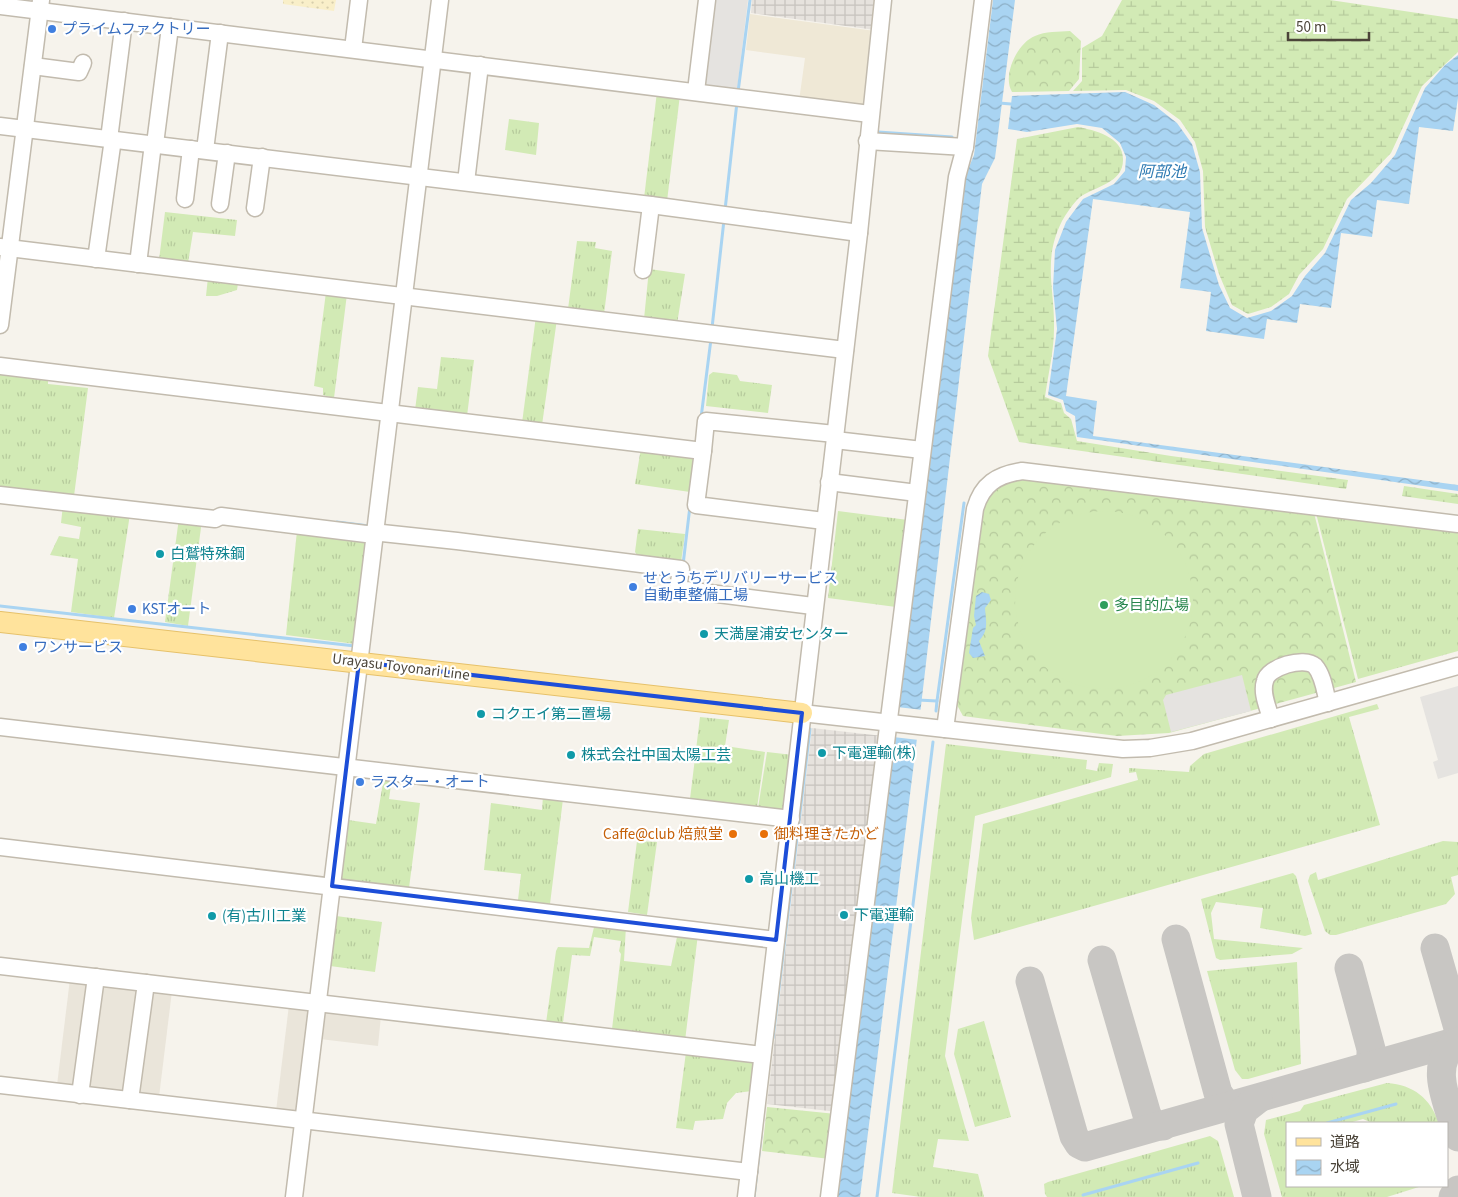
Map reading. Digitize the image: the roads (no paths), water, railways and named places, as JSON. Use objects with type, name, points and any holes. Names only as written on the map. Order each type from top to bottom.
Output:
[{"type":"main road","name":"Urayasu Toyonari Line","points":[[0,622],[802,714]]},
{"type":"street","points":[[353,47],[359,0]]},
{"type":"street","points":[[294,1197],[440,0]]},
{"type":"street","points":[[696,91],[708,0]]},
{"type":"street","points":[[746,1197],[824,522],[835,483],[845,350],[883,0]]},
{"type":"street","points":[[829,1197],[890,723],[957,177],[965,147],[983,0]]},
{"type":"street","points":[[0,6],[41,5],[124,21],[353,47],[432,59],[870,114]]},
{"type":"street","points":[[0,325],[5,248],[26,129],[41,5]]},
{"type":"street","points":[[97,256],[124,21]]},
{"type":"street","points":[[138,261],[170,27]]},
{"type":"street","points":[[185,199],[202,148],[220,33]]},
{"type":"street","points":[[33,66],[79,72],[83,62]]},
{"type":"street","points":[[466,179],[480,65]]},
{"type":"street","points":[[0,126],[155,142],[227,153],[418,176],[466,179],[859,233]]},
{"type":"street","points":[[868,141],[965,147]]},
{"type":"street","points":[[220,204],[227,153]]},
{"type":"street","points":[[255,208],[262,157]]},
{"type":"street","points":[[643,270],[650,205]]},
{"type":"street","points":[[5,248],[97,256],[845,350]]},
{"type":"street","points":[[0,366],[703,451]]},
{"type":"street","points":[[824,522],[696,505],[706,421],[922,450]]},
{"type":"street","points":[[945,729],[975,509],[979,496],[988,483],[1005,473],[1022,470],[1458,524]]},
{"type":"street","points":[[835,483],[917,493]]},
{"type":"street","points":[[0,495],[215,519],[222,516],[467,542],[681,569],[678,589],[814,606]]},
{"type":"street","points":[[1271,719],[1263,687],[1268,674],[1280,668],[1302,662],[1312,664],[1319,672],[1328,703]]},
{"type":"street","points":[[802,714],[1132,749],[1192,742],[1458,666]]},
{"type":"street","points":[[0,727],[791,819]]},
{"type":"street","points":[[0,847],[776,940]]},
{"type":"street","points":[[0,966],[762,1055]]},
{"type":"street","points":[[80,1094],[96,977]]},
{"type":"street","points":[[130,1100],[146,983]]},
{"type":"street","points":[[0,1085],[749,1172]]},
{"type":"water","points":[[993,0],[1015,0],[995,158],[982,184],[921,706],[860,1197],[837,1197],[964,179],[974,155]]},
{"type":"water","name":"阿部池","points":[[1458,55],[1458,98],[1453,131],[1419,127],[1409,204],[1377,200],[1372,237],[1341,233],[1331,308],[1300,304],[1297,323],[1267,319],[1264,339],[1206,331],[1211,292],[1180,288],[1190,212],[1093,199],[1066,396],[1097,401],[1093,436],[1458,485],[1458,491],[1077,437],[1075,416],[1066,411],[1063,400],[1048,395],[1057,329],[1053,288],[1055,250],[1066,222],[1083,199],[1114,184],[1125,171],[1126,157],[1120,143],[1102,128],[1077,124],[1027,132],[1008,129],[1012,96],[1125,92],[1154,105],[1177,123],[1192,144],[1200,172],[1202,228],[1219,285],[1230,308],[1247,318],[1271,311],[1292,296],[1305,276],[1325,253],[1351,200],[1371,183],[1395,155],[1425,88],[1445,65]]},
{"type":"water","points":[[982,592],[989,594],[991,600],[985,608],[986,629],[979,641],[985,656],[973,658],[969,653],[973,628],[976,625],[974,616],[976,596]]},
{"type":"waterway","points":[[738,92],[750,0]]},
{"type":"waterway","points":[[725,210],[737,102]]},
{"type":"waterway","points":[[999,103],[1011,104]]},
{"type":"waterway","points":[[878,132],[952,137]]},
{"type":"waterway","points":[[712,328],[724,220]]},
{"type":"waterway","points":[[701,418],[711,339]]},
{"type":"waterway","points":[[918,700],[937,701],[964,503]]},
{"type":"waterway","points":[[683,565],[690,506]]},
{"type":"waterway","points":[[337,522],[369,526]]},
{"type":"waterway","points":[[0,606],[355,646]]},
{"type":"waterway","points":[[936,711],[937,701]]},
{"type":"waterway","points":[[773,1038],[810,729]]},
{"type":"waterway","points":[[877,1197],[933,742]]},
{"type":"waterway","points":[[1331,1122],[1396,1104]]},
{"type":"waterway","points":[[754,1197],[761,1136]]},
{"type":"waterway","points":[[1083,1195],[1198,1163]]},
{"type":"place","name":"プライムファクトリー","points":[[52,29]]},
{"type":"place","name":"白鷲特殊鋼","points":[[160,554]]},
{"type":"place","name":"せとうちデリバリーサービス 自動車整備工場","points":[[633,587]]},
{"type":"place","name":"多目的広場","points":[[1104,605]]},
{"type":"place","name":"KSTオート","points":[[132,609]]},
{"type":"place","name":"天満屋浦安センター","points":[[704,634]]},
{"type":"place","name":"ワンサービス","points":[[23,647]]},
{"type":"place","name":"コクエイ第二置場","points":[[481,714]]},
{"type":"place","name":"下電運輸(株)","points":[[822,753]]},
{"type":"place","name":"株式会社中国太陽工芸","points":[[571,755]]},
{"type":"place","name":"ラスター・オート","points":[[360,782]]},
{"type":"place","name":"Caffe@club 焙煎堂","points":[[733,834]]},
{"type":"place","name":"御料理きたかど","points":[[764,834]]},
{"type":"place","name":"高山機工","points":[[749,879]]},
{"type":"place","name":"下電運輸","points":[[844,915]]},
{"type":"place","name":"(有)古川工業","points":[[212,916]]}]
